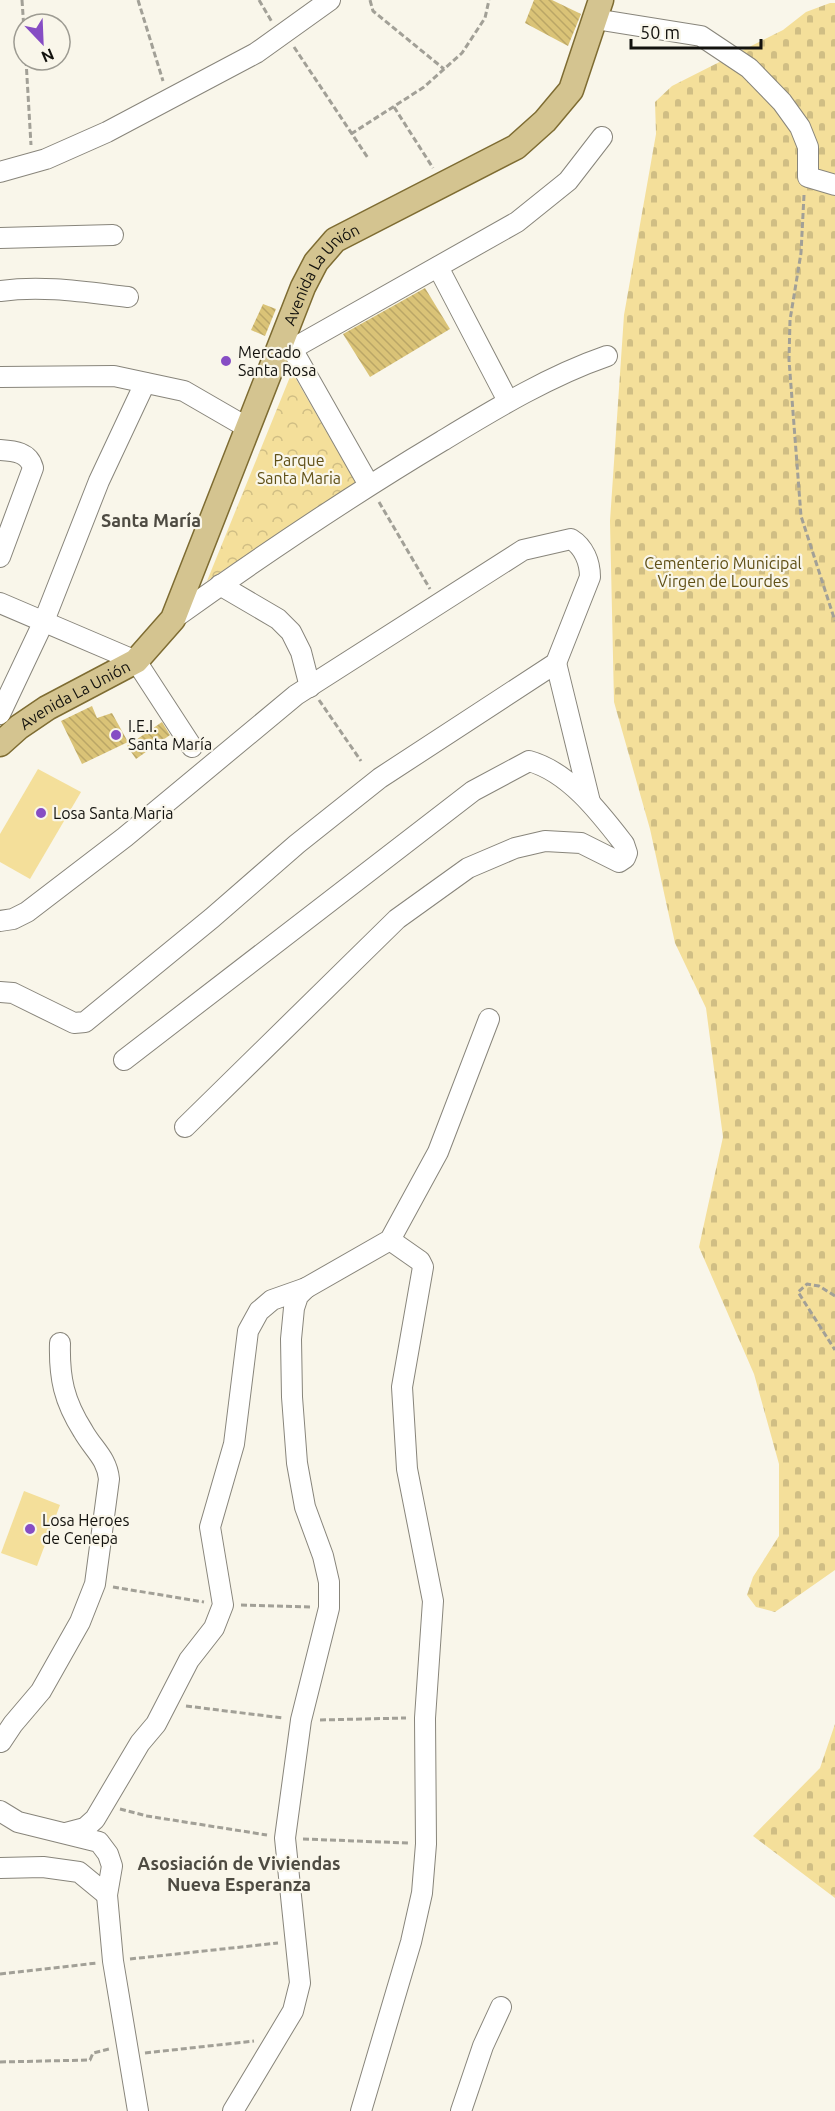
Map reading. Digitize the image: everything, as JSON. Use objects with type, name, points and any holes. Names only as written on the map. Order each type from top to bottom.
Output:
[{"type":"main road","name":"Avenida La Unión","points":[[0,744],[19,727],[47,708],[136,661],[173,619],[248,428],[285,351],[303,287],[316,262],[335,240],[516,147],[545,121],[571,90],[598,9]]},
{"type":"street","points":[[0,172],[32,163],[107,132],[286,39],[330,0]]},
{"type":"street","points":[[598,9],[701,36],[749,68],[782,102],[800,127],[808,147],[808,177],[835,185]]},
{"type":"street","points":[[369,484],[285,351],[517,222],[568,182],[602,137]]},
{"type":"street","points":[[0,238],[113,235]]},
{"type":"street","points":[[438,267],[508,401]]},
{"type":"street","points":[[0,291],[47,288],[128,297]]},
{"type":"street","points":[[173,619],[369,484],[508,401],[580,365],[607,356]]},
{"type":"street","points":[[0,377],[114,376],[184,391],[248,428]]},
{"type":"street","points":[[0,714],[44,621],[99,481],[146,383]]},
{"type":"street","points":[[0,450],[24,454],[29,458],[33,468],[0,557]]},
{"type":"street","points":[[0,921],[13,919],[27,912],[124,837],[296,695],[523,550],[571,539],[578,543],[590,564],[590,577],[556,663],[380,778],[297,844],[212,918],[85,1022],[74,1023],[13,993],[0,992]]},
{"type":"street","points":[[220,585],[278,619],[291,632],[301,652],[310,687]]},
{"type":"street","points":[[0,603],[136,661],[192,747]]},
{"type":"street","points":[[556,663],[590,802]]},
{"type":"street","points":[[124,1060],[473,791],[529,761],[544,765],[590,802],[624,844],[627,853],[625,858],[619,862],[581,843],[545,841],[515,848],[468,868],[397,919],[185,1126]]},
{"type":"street","points":[[66,1833],[85,1828],[104,1804],[140,1743],[156,1724],[189,1660],[214,1628],[223,1605],[210,1527],[234,1444],[249,1331],[259,1311],[272,1300],[306,1288],[390,1240],[438,1152],[489,1019]]},
{"type":"street","points":[[361,2111],[411,1942],[422,1893],[426,1844],[425,1718],[433,1601],[407,1469],[402,1387],[423,1267],[420,1261],[390,1240]]},
{"type":"street","points":[[233,2111],[293,2011],[300,1983],[285,1838],[301,1720],[329,1608],[329,1582],[323,1556],[305,1507],[297,1463],[292,1397],[291,1339],[294,1308],[298,1296],[306,1288]]},
{"type":"street","points":[[1,1742],[6,1721],[41,1691],[80,1622],[95,1584],[110,1479],[103,1458],[83,1433],[66,1398],[59,1370],[60,1343]]},
{"type":"street","points":[[0,1811],[9,1821],[99,1842],[108,1854],[112,1866],[107,1895],[120,2052],[138,2111]]},
{"type":"street","points":[[0,1868],[43,1867],[79,1872],[107,1895]]},
{"type":"street","points":[[461,2111],[483,2046],[501,2007]]},
{"type":"path","points":[[138,0],[169,99]]},
{"type":"path","points":[[259,0],[368,158]]},
{"type":"path","points":[[370,0],[373,10],[444,69]]},
{"type":"path","points":[[351,134],[424,87],[462,52],[485,18],[489,0]]},
{"type":"path","points":[[27,72],[32,163]]},
{"type":"path","points":[[394,107],[444,184]]},
{"type":"path","points":[[808,177],[804,198],[801,253],[790,320],[789,360],[801,516],[835,621]]},
{"type":"path","points":[[369,484],[439,604]]},
{"type":"path","points":[[310,687],[361,761]]},
{"type":"path","points":[[835,1296],[819,1286],[807,1284],[798,1292],[835,1350]]},
{"type":"path","points":[[104,1804],[147,1816],[285,1838],[426,1844]]},
{"type":"path","points":[[0,1974],[296,1941]]},
{"type":"path","points":[[0,2062],[90,2060],[93,2053],[277,2038]]},
{"type":"green space","name":"Cementerio Municipal Virgen de Lourdes","points":[[835,3],[835,1570],[775,1612],[756,1607],[747,1595],[753,1577],[779,1536],[779,1464],[754,1374],[699,1247],[723,1137],[706,1008],[675,943],[650,829],[614,702],[610,521],[624,315],[656,134],[655,102],[672,86],[783,30],[806,12]]},
{"type":"green space","name":"Parque Santa Maria","points":[[292,372],[356,483],[207,581]]},
{"type":"green space","name":"Losa Santa Maria","points":[[38,769],[81,792],[30,879],[0,862],[0,834]]},
{"type":"green space","name":"Losa Heroes de Cenepa","points":[[24,1491],[60,1505],[37,1566],[1,1553]]},
{"type":"green space","points":[[835,1724],[835,1898],[753,1836],[820,1768]]},
{"type":"building","points":[[534,0],[552,0],[581,14],[568,46],[525,23]]},
{"type":"building","points":[[425,288],[450,329],[370,377],[343,334]]},
{"type":"building","points":[[263,304],[276,309],[265,336],[251,330]]},
{"type":"building","points":[[92,706],[97,718],[112,713],[128,742],[82,764],[61,721]]},
{"type":"building","points":[[162,722],[170,735],[136,759],[127,746]]},
{"type":"place","name":"Mercado Santa Rosa","points":[[226,361]]},
{"type":"place","name":"I.E.I. Santa María","points":[[116,735]]},
{"type":"place","name":"Losa Santa Maria","points":[[41,813]]},
{"type":"place","name":"Losa Heroes de Cenepa","points":[[30,1529]]},
{"type":"district","name":"Santa María","points":[[151,521]]},
{"type":"district","name":"Asosiación de Viviendas Nueva Esperanza","points":[[239,1874]]}]
